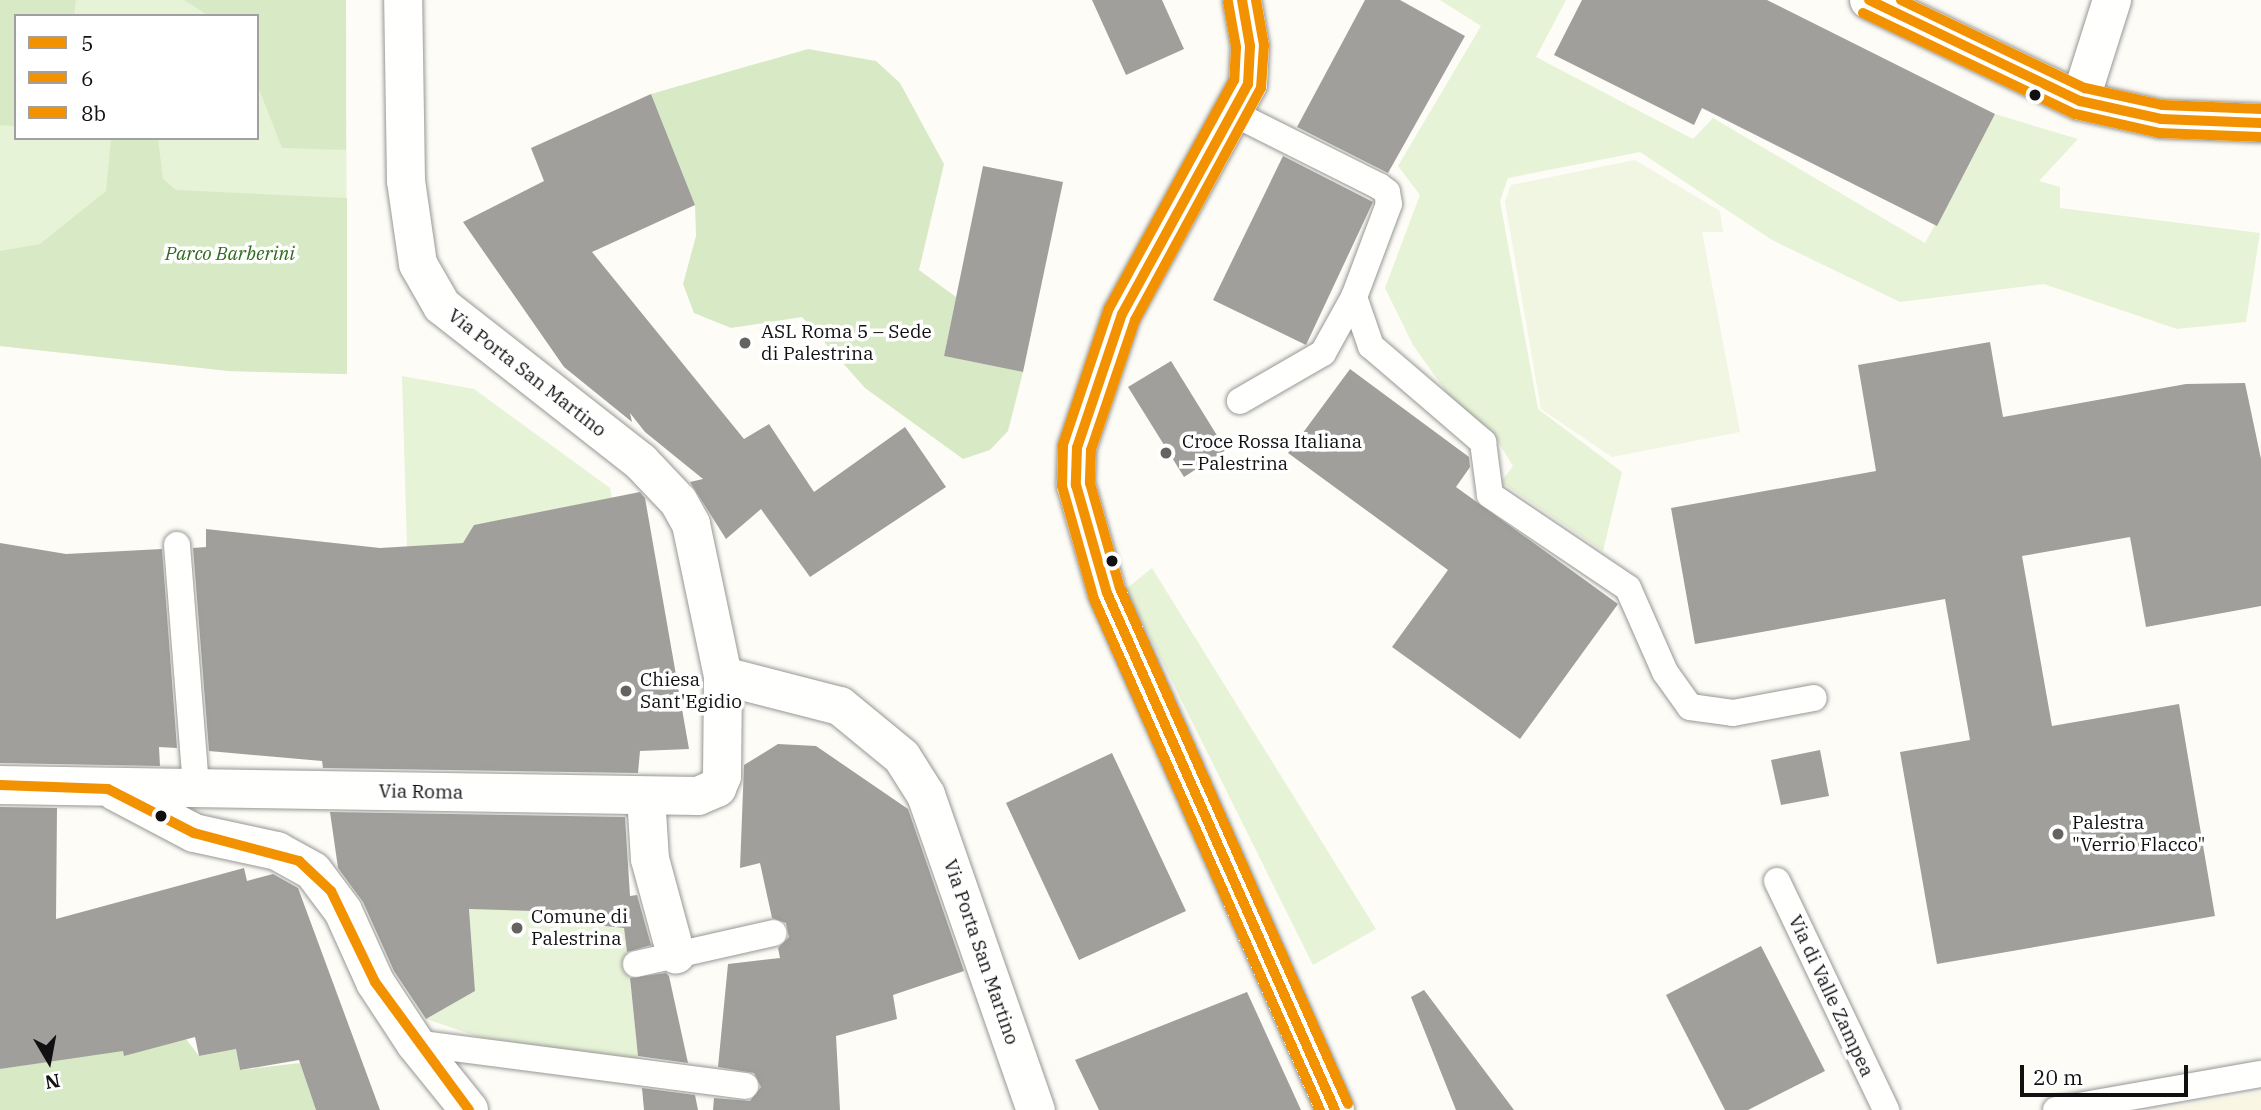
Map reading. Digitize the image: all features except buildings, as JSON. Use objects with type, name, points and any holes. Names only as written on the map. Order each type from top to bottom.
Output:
[{"type":"street","name":"Via Porta San Martino","points":[[403,0],[406,181],[412,239],[429,288],[458,321],[641,462],[678,501],[700,547],[723,676],[723,769]]},
{"type":"street","points":[[1242,0],[1250,67],[1235,114],[1122,314],[1079,440],[1076,485],[1107,593],[1335,1110]]},
{"type":"street","points":[[1869,0],[2080,101],[2161,119],[2261,123]]},
{"type":"street","points":[[2080,101],[2112,0]]},
{"type":"street","name":"Via Porta San Martino","points":[[723,676],[840,706],[902,757],[926,795],[1036,1110]]},
{"type":"street","name":"Via Roma","points":[[0,785],[108,789],[707,795],[718,788],[723,769]]},
{"type":"street","points":[[108,789],[217,839],[277,850],[313,871],[343,911],[375,982],[415,1043],[469,1110]]},
{"type":"street","points":[[646,796],[650,859],[676,955]]},
{"type":"lane","points":[[1235,114],[1387,192],[1388,215],[1354,297],[1322,353],[1240,401]]},
{"type":"lane","points":[[1354,297],[1371,346],[1483,442],[1490,495],[1628,588],[1665,672],[1690,707],[1733,713],[1814,698]]},
{"type":"lane","points":[[177,545],[196,789]]},
{"type":"lane","name":"Via di Valle Zampea","points":[[1777,881],[1886,1110]]},
{"type":"lane","points":[[636,964],[774,933]]},
{"type":"lane","points":[[415,1043],[745,1086]]},
{"type":"lane","points":[[2056,1110],[2261,1074]]},
{"type":"shaded area","points":[[2261,1092],[2261,1110],[2155,1110]]},
{"type":"green space","name":"Parco Barberini","points":[[0,0],[346,0],[347,374],[229,371],[0,346]]},
{"type":"green space","points":[[0,0],[76,0],[74,14],[14,14],[14,126],[0,125]]},
{"type":"green space","points":[[184,0],[346,0],[346,150],[282,148],[259,89],[259,14],[206,14]]},
{"type":"green space","points":[[1440,0],[1566,0],[1536,57],[1693,139],[1713,118],[1925,243],[1995,114],[2078,139],[2039,181],[2060,187],[2060,208],[2260,233],[2246,322],[2177,329],[2044,284],[1900,302],[1772,240],[1640,152],[1508,178],[1500,201],[1538,409],[1622,472],[1603,551],[1501,482],[1513,466],[1490,429],[1459,410],[1413,345],[1385,288],[1420,195],[1398,166],[1481,26]]},
{"type":"green space","points":[[808,49],[876,61],[900,83],[944,164],[919,270],[956,297],[944,356],[1023,372],[1008,431],[990,450],[963,459],[865,388],[802,317],[731,328],[694,313],[683,284],[696,236],[695,205],[651,94]]},
{"type":"green space","name":"Parco Barberini","points":[[111,140],[158,140],[163,179],[176,190],[347,198],[347,374],[229,371],[0,346],[0,251],[40,244],[106,191]]},
{"type":"green space","points":[[1635,160],[1720,211],[1723,232],[1702,232],[1740,432],[1612,457],[1541,409],[1505,202],[1511,185]]},
{"type":"green space","points":[[402,376],[474,389],[610,488],[612,498],[463,543],[407,547]]},
{"type":"green space","points":[[1152,568],[1376,929],[1313,965],[1126,589]]},
{"type":"green space","points":[[568,883],[566,922],[624,928],[639,1062],[476,1036],[426,1019],[475,991],[469,909],[547,911]]},
{"type":"green space","points":[[186,1039],[199,1056],[236,1049],[240,1070],[300,1063],[316,1110],[0,1110],[0,1069]]},
{"type":"transit line","name":"5","points":[[1242,0],[1250,46],[1248,84],[1122,314],[1077,448],[1076,485],[1107,593],[1335,1110]]},
{"type":"transit line","name":"8b","points":[[1256,0],[1264,45],[1261,88],[1135,320],[1091,450],[1090,483],[1120,588],[1348,1104]]},
{"type":"transit line","name":"5","points":[[1869,0],[2080,101],[2161,119],[2261,123]]},
{"type":"transit line","name":"8b","points":[[1901,0],[2085,88],[2163,105],[2261,109]]},
{"type":"transit line","name":"6","points":[[1228,2],[1236,47],[1234,80],[1109,308],[1063,445],[1062,486],[1094,599],[1320,1110]]},
{"type":"transit line","name":"6","points":[[1863,13],[2075,114],[2159,133],[2260,137]]},
{"type":"transit line","points":[[0,785],[108,789],[194,833],[299,861],[331,891],[375,982],[469,1110]]},
{"type":"place","name":"ASL Roma 5 – Sede di Palestrina","points":[[745,343]]},
{"type":"place","name":"Croce Rossa Italiana – Palestrina","points":[[1166,453]]},
{"type":"place","name":"Chiesa Sant'Egidio","points":[[626,691]]},
{"type":"place","name":"Palestra \"Verrio Flacco\"","points":[[2058,834]]},
{"type":"place","name":"Comune di Palestrina","points":[[517,928]]}]
